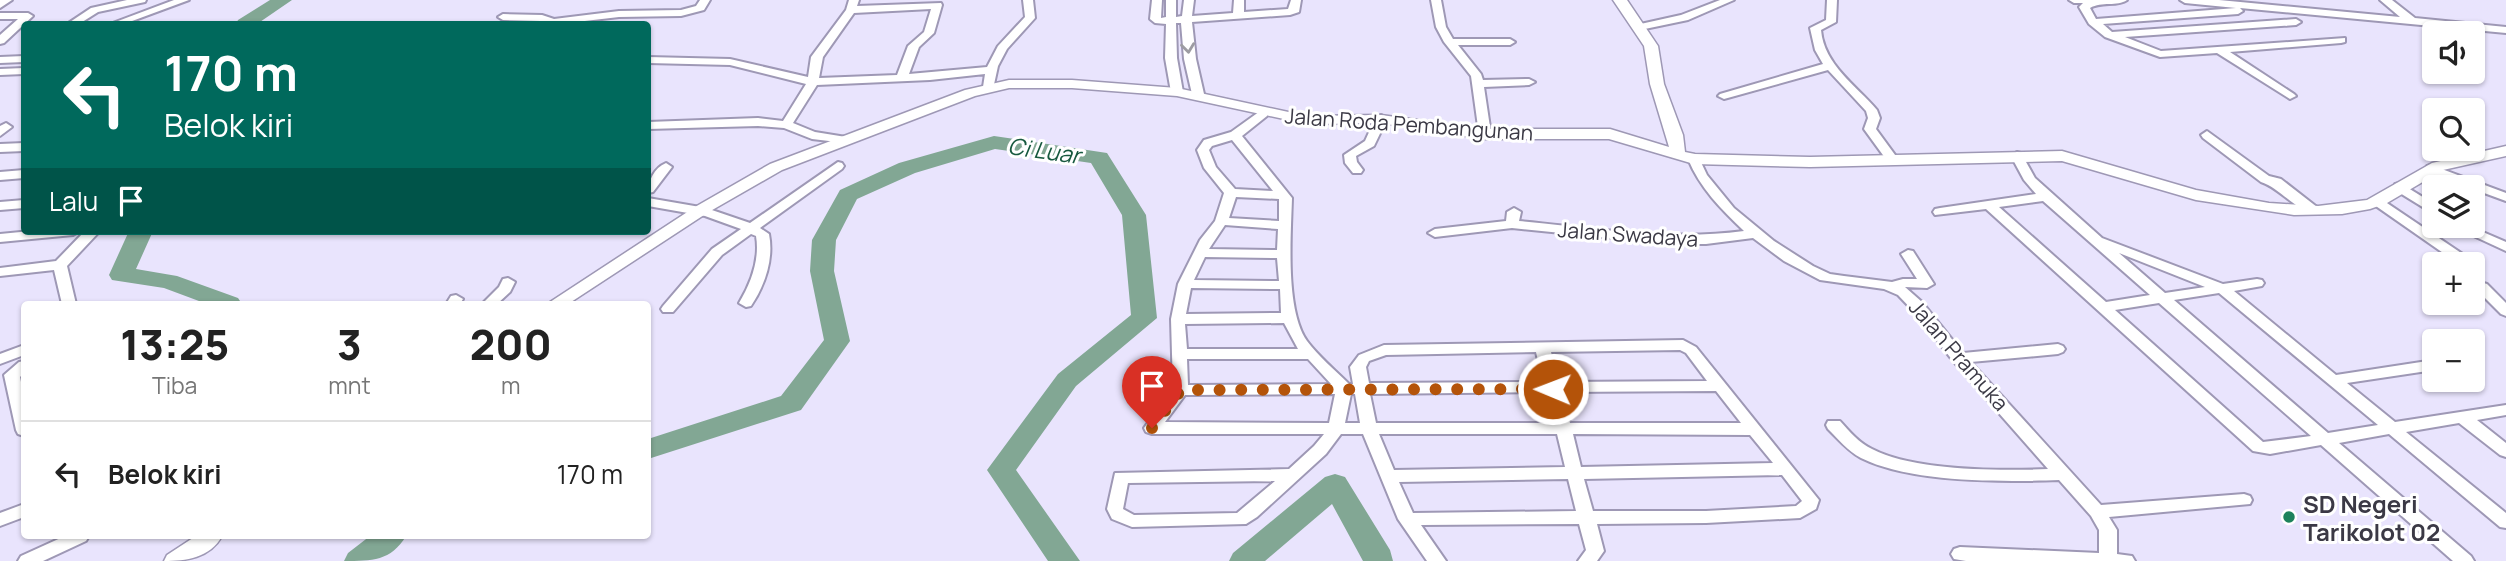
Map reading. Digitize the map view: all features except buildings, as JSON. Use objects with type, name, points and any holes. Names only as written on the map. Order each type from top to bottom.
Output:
[{"type":"street","points":[[0,5],[7,0]]},
{"type":"street","points":[[77,21],[95,10],[141,0]]},
{"type":"street","points":[[124,21],[184,0]]},
{"type":"street","points":[[567,21],[619,15],[681,13],[700,8],[705,0]]},
{"type":"street","points":[[989,87],[989,70],[1009,37],[1030,18],[1028,0]]},
{"type":"street","points":[[1157,0],[1156,20],[1290,12],[1295,9],[1296,0]]},
{"type":"street","points":[[1171,0],[1171,58],[1177,92]]},
{"type":"street","points":[[1189,0],[1185,19],[1190,65],[1198,94]]},
{"type":"street","points":[[1238,16],[1239,0]]},
{"type":"street","points":[[1436,0],[1441,27],[1449,42],[1477,76],[1485,134]]},
{"type":"street","points":[[1620,0],[1651,46],[1657,84],[1675,135],[1686,156]]},
{"type":"street","points":[[1640,27],[1684,18],[1729,0]]},
{"type":"street","points":[[1832,0],[1831,22],[1814,31],[1830,66],[1871,110],[1874,118],[1870,129],[1892,159]]},
{"type":"street","points":[[2074,0],[2122,0]]},
{"type":"street","points":[[2183,0],[2506,30]]},
{"type":"street","points":[[2183,0],[2253,48]]},
{"type":"street","points":[[2304,0],[2311,12]]},
{"type":"street","points":[[2378,0],[2386,0],[2414,23]]},
{"type":"street","points":[[2094,1],[2084,7],[2093,22],[2109,35],[2160,54],[2342,40]]},
{"type":"street","points":[[2093,22],[2200,13],[2230,4]]},
{"type":"street","points":[[786,125],[813,82],[817,57],[852,5],[937,5],[929,33],[914,46],[902,78]]},
{"type":"street","points":[[0,16],[28,16],[22,21]]},
{"type":"street","points":[[503,17],[542,18],[547,21]]},
{"type":"street","points":[[0,41],[21,22]]},
{"type":"street","points":[[2109,35],[2297,22]]},
{"type":"street","points":[[1449,42],[1510,41]]},
{"type":"street","points":[[2221,51],[2290,96]]},
{"type":"street","points":[[0,60],[21,60]]},
{"type":"street","points":[[651,60],[730,62],[813,82],[989,70]]},
{"type":"street","points":[[1724,96],[1830,66]]},
{"type":"street","points":[[0,83],[12,71]]},
{"type":"street","points":[[1477,84],[1529,82]]},
{"type":"street","name":"Jalan Roda Pembangunan","points":[[561,301],[701,210],[776,167],[989,87],[1028,83],[1198,94],[1263,113],[1307,120],[1381,120],[1485,134],[1610,134],[1686,156],[1810,162],[2017,156],[2082,159],[2174,190],[2262,206],[2312,210],[2364,206],[2378,201],[2431,169],[2506,151]]},
{"type":"street","points":[[1263,113],[1235,135],[1208,143],[1203,150],[1210,168],[1231,193],[1284,195]]},
{"type":"street","points":[[1357,170],[1350,163],[1350,155],[1370,143],[1381,120]]},
{"type":"street","points":[[651,126],[758,122],[786,125],[812,135],[842,140]]},
{"type":"street","points":[[1235,135],[1287,201],[1284,254],[1286,285],[1289,318],[1296,336],[1310,355],[1352,388],[1407,519],[1437,561]]},
{"type":"street","points":[[2207,135],[2312,210]]},
{"type":"street","points":[[0,148],[21,147]]},
{"type":"street","name":"Jalan Pramuka","points":[[1686,156],[1716,198],[1756,233],[1825,277],[1893,288],[1906,295],[1958,358],[2097,512],[2108,530],[2107,560]]},
{"type":"street","points":[[2017,156],[2031,180],[2046,197],[2465,561]]},
{"type":"street","points":[[668,309],[711,257],[838,166]]},
{"type":"street","points":[[651,185],[666,167]]},
{"type":"street","points":[[2431,169],[2506,197]]},
{"type":"street","points":[[0,176],[21,174]]},
{"type":"street","points":[[2400,187],[2422,202]]},
{"type":"street","points":[[1231,193],[1221,221],[1200,253],[1185,284],[1178,319],[1181,390],[1152,428],[1754,429]]},
{"type":"street","points":[[1940,212],[2046,197]]},
{"type":"street","points":[[2378,201],[2451,252]]},
{"type":"street","points":[[651,202],[701,210],[750,227],[762,234],[764,239],[756,284],[746,303]]},
{"type":"street","points":[[0,206],[21,204]]},
{"type":"street","points":[[1990,206],[2259,447],[2270,448],[2506,410]]},
{"type":"street","name":"Jalan Swadaya","points":[[1435,233],[1513,218],[1671,240],[1706,240],[1756,233]]},
{"type":"street","points":[[1221,221],[1286,225]]},
{"type":"street","points":[[0,238],[31,235]]},
{"type":"street","points":[[0,272],[60,265],[89,235]]},
{"type":"street","points":[[2093,237],[2221,288],[2506,522]]},
{"type":"street","points":[[2485,238],[2506,247]]},
{"type":"street","points":[[1200,253],[1284,254]]},
{"type":"street","points":[[1893,288],[1903,283],[1927,284],[1908,254]]},
{"type":"street","points":[[60,265],[68,301]]},
{"type":"street","points":[[492,301],[505,289],[508,282]]},
{"type":"street","points":[[2104,307],[2257,283]]},
{"type":"street","points":[[1185,284],[1286,285]]},
{"type":"street","points":[[2485,290],[2506,311]]},
{"type":"street","points":[[1178,319],[1289,318]]},
{"type":"street","points":[[1293,475],[1121,477],[1115,509],[1124,519],[1132,520],[1240,519],[1251,513],[1321,450],[1336,429],[1358,367],[1364,358],[1384,350],[1682,345],[1690,349],[1811,500],[1806,509],[1706,517],[1407,519]]},
{"type":"street","points":[[1542,348],[1595,551],[1587,561]]},
{"type":"street","points":[[1958,358],[2058,349]]},
{"type":"street","points":[[0,359],[21,351]]},
{"type":"street","points":[[1179,354],[1310,355]]},
{"type":"street","points":[[2334,380],[2422,367]]},
{"type":"street","points":[[21,368],[12,375],[21,416]]},
{"type":"street","points":[[1181,390],[1718,386]]},
{"type":"street","points":[[2462,417],[2506,451]]},
{"type":"street","points":[[1834,425],[1849,442],[1867,454],[1906,467],[2033,476],[2062,474]]},
{"type":"street","points":[[1389,476],[1573,471],[1787,470]]},
{"type":"street","points":[[2097,512],[2244,500]]},
{"type":"street","points":[[0,520],[21,511]]},
{"type":"street","points":[[27,561],[74,539]]},
{"type":"street","points":[[175,561],[207,539]]},
{"type":"street","points":[[1960,554],[2126,561]]},
{"type":"waterway","name":"Ci Luar","points":[[250,21],[283,0]]},
{"type":"waterway","name":"Ci Luar","points":[[651,448],[791,403],[837,341],[822,271],[824,240],[848,195],[907,168],[994,142],[1099,158],[1134,215],[1144,318],[1067,380],[1001,470],[1065,561]]},
{"type":"waterway","name":"Ci Luar","points":[[139,235],[121,275],[168,281],[221,301]]},
{"type":"waterway","name":"Ci Luar","points":[[1244,561],[1335,485],[1379,558],[1378,561]]},
{"type":"waterway","points":[[359,561],[387,539]]},
{"type":"place","name":"SD Negeri Tarikolot 02","points":[[2289,517]]},
{"type":"route","points":[[1152,428],[1181,390],[1453,387],[1553,389]]}]
